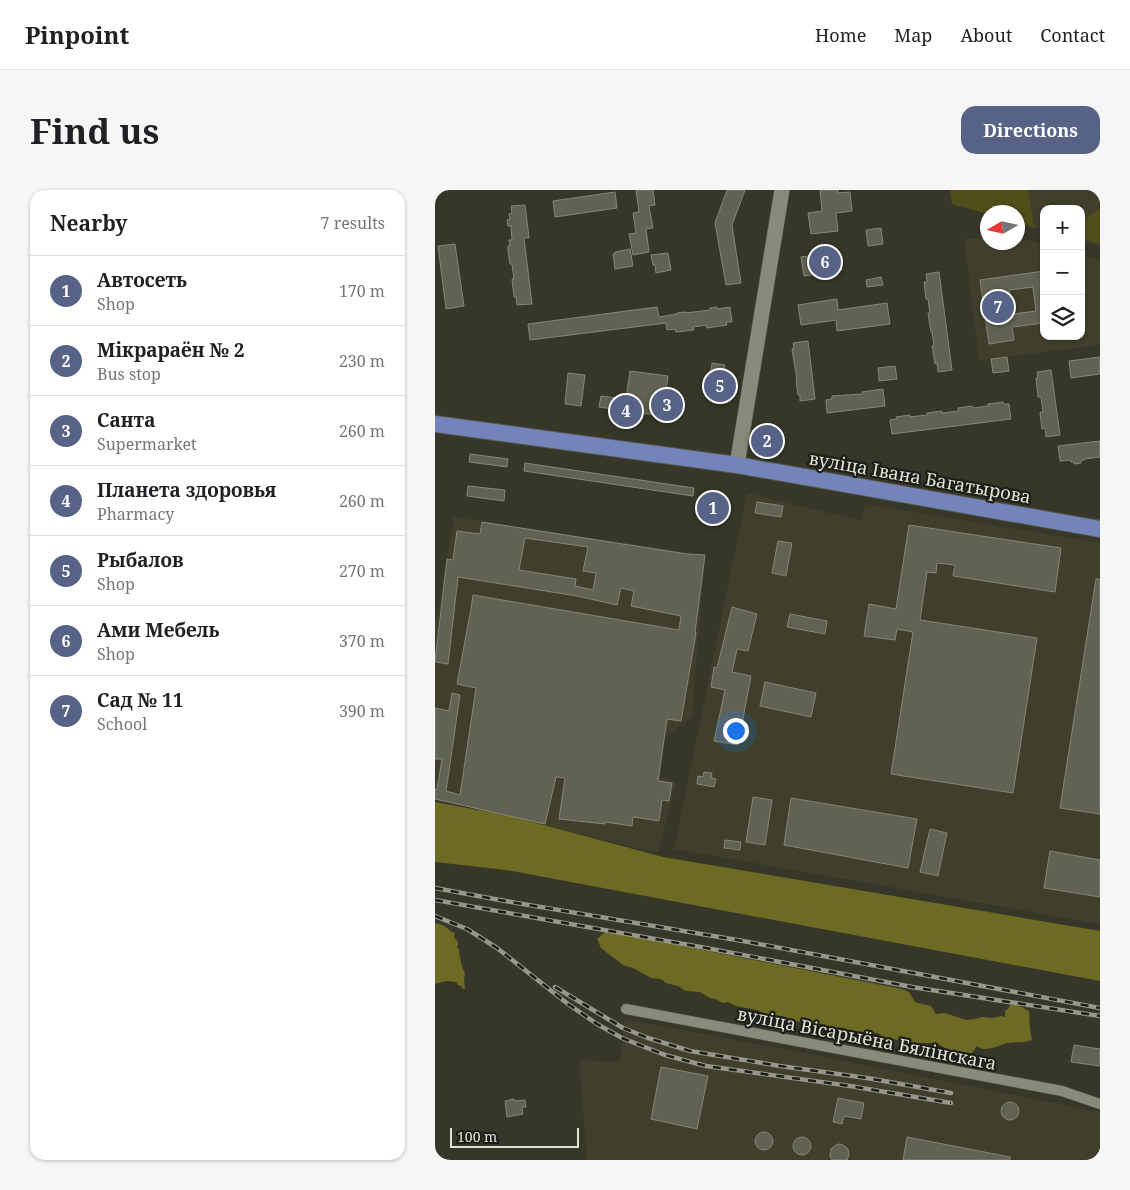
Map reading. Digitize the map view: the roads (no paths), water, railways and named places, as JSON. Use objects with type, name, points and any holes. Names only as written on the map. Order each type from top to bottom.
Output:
[{"type":"main road","points":[[737,465],[783,190]]},
{"type":"main road","name":"вуліца Івана Багатырова","points":[[435,424],[737,465],[1100,529]]},
{"type":"street","name":"вуліца Вісарыёна Бялінскага","points":[[626,1009],[1062,1091],[1100,1104]]},
{"type":"railway","points":[[435,888],[743,941],[1100,1008]]},
{"type":"railway","points":[[435,900],[912,987],[1100,1016]]},
{"type":"railway","points":[[435,916],[467,929],[497,948],[568,1004],[597,1024],[622,1038],[665,1055],[706,1066],[850,1086],[951,1103]]},
{"type":"railway","points":[[555,987],[623,1028],[690,1051],[951,1093]]},
{"type":"place","name":"Ами Мебель","points":[[825,262]]},
{"type":"place","name":"Сад № 11","points":[[998,307]]},
{"type":"place","name":"Рыбалов","points":[[720,386]]},
{"type":"place","name":"Санта","points":[[667,405]]},
{"type":"place","name":"Планета здоровья","points":[[626,411]]},
{"type":"place","name":"Мікрараён № 2","points":[[767,441]]},
{"type":"place","name":"Автосеть","points":[[713,508]]}]
